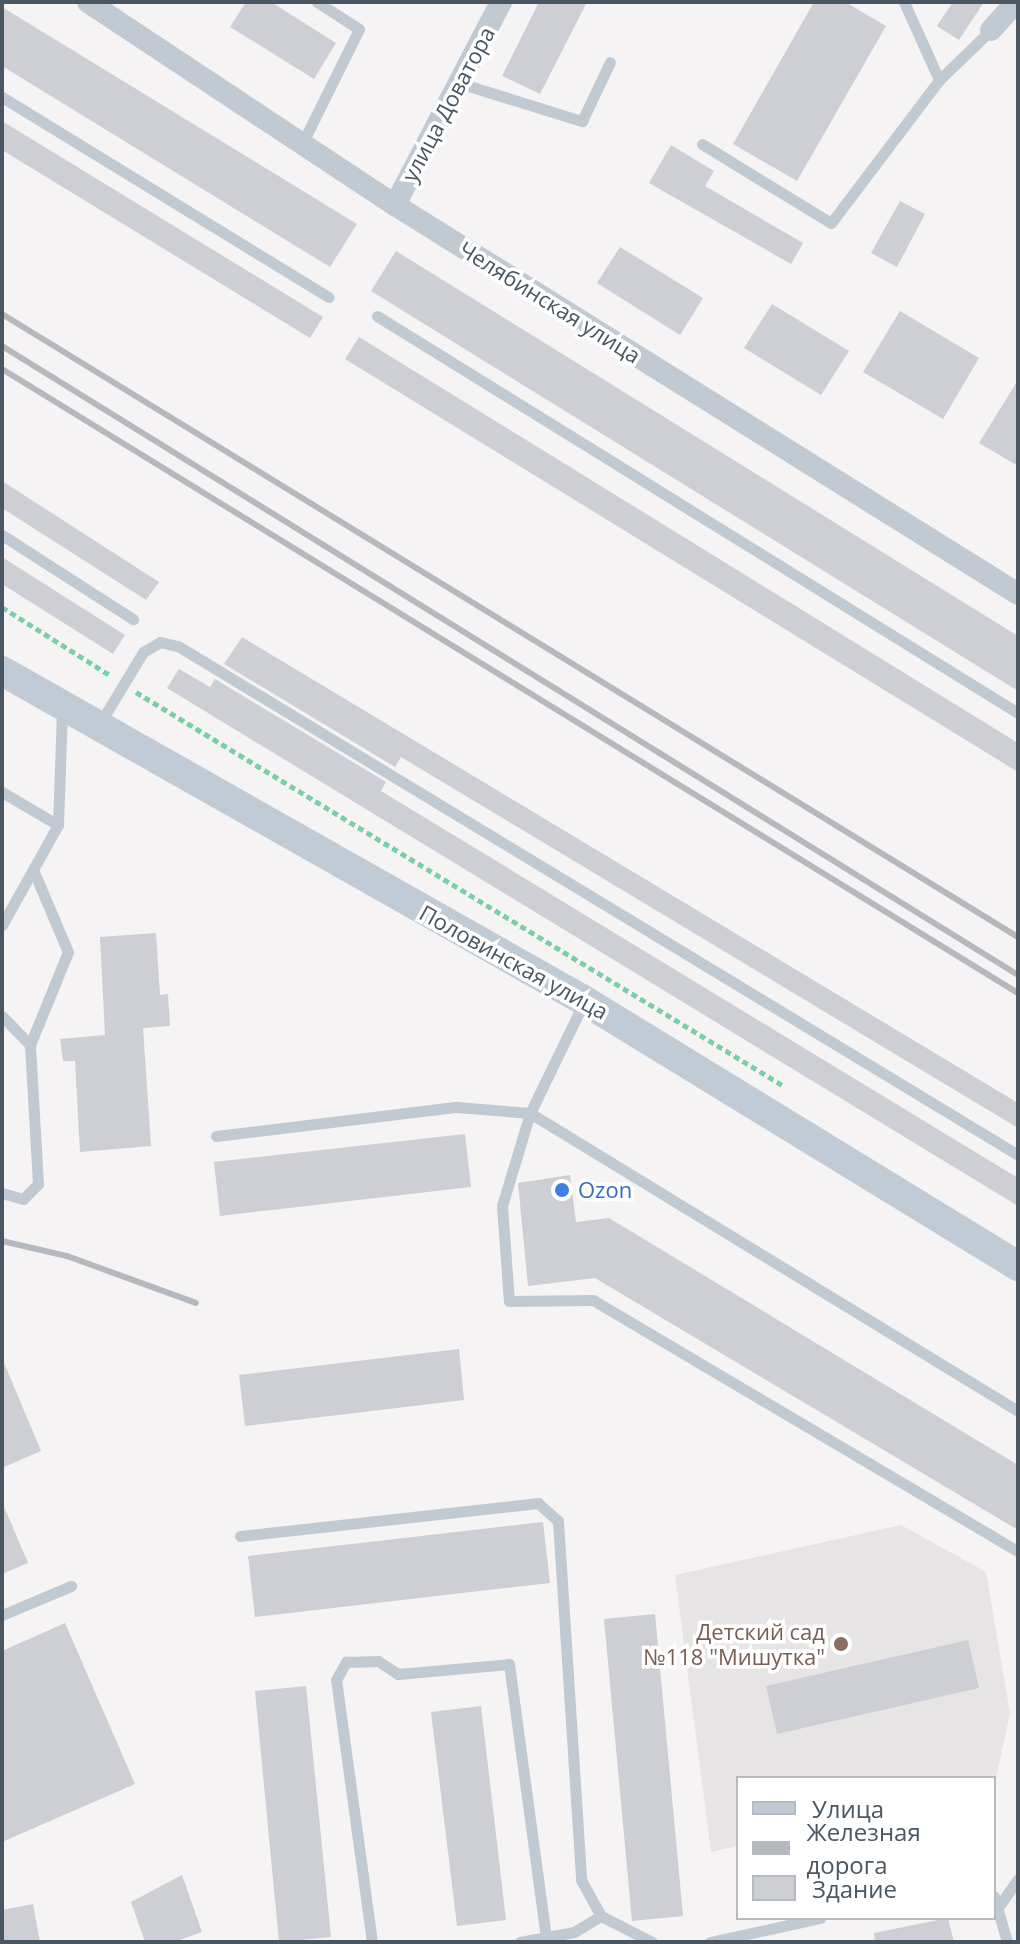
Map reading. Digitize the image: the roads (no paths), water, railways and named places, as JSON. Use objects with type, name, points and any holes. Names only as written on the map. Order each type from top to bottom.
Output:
[{"type":"main road","name":"Половинская улица","points":[[2,671],[62,710],[585,1001],[1018,1266]]},
{"type":"street","name":"Челябинская улица","points":[[88,2],[395,205],[1018,594]]},
{"type":"street","name":"улица Доватора","points":[[395,205],[501,2]]},
{"type":"street","points":[[991,30],[1016,2]]},
{"type":"lane","points":[[302,144],[359,29],[317,2]]},
{"type":"lane","points":[[904,2],[939,80]]},
{"type":"lane","points":[[702,144],[831,223],[939,80],[991,30]]},
{"type":"lane","points":[[459,83],[582,121],[610,62]]},
{"type":"lane","points":[[2,97],[329,297]]},
{"type":"lane","points":[[377,316],[1018,713]]},
{"type":"lane","points":[[2,535],[133,619]]},
{"type":"lane","points":[[97,729],[143,652],[160,642],[178,646],[1018,1155]]},
{"type":"lane","points":[[2,925],[58,825],[62,710]]},
{"type":"lane","points":[[2,792],[58,825]]},
{"type":"lane","points":[[2,1193],[23,1199],[38,1184],[30,1045],[68,952],[34,872]]},
{"type":"lane","points":[[585,1001],[530,1113],[502,1206],[509,1301],[593,1300],[1018,1551]]},
{"type":"lane","points":[[2,1016],[30,1045]]},
{"type":"lane","points":[[216,1136],[457,1107],[530,1113],[1018,1411]]},
{"type":"lane","points":[[240,1536],[538,1503],[558,1521],[581,1880],[601,1916],[652,1942]]},
{"type":"lane","points":[[2,1615],[71,1586]]},
{"type":"lane","points":[[372,1942],[336,1680],[346,1662],[378,1661],[398,1674],[509,1664],[546,1938]]},
{"type":"lane","points":[[1007,1942],[997,1901],[1018,1879]]},
{"type":"lane","points":[[520,1942],[546,1938],[601,1916]]},
{"type":"lane","points":[[710,1942],[811,1920]]},
{"type":"railway","points":[[2,314],[1018,937]]},
{"type":"railway","points":[[2,346],[1018,975]]},
{"type":"railway","points":[[2,369],[1018,993]]},
{"type":"railway","points":[[2,1241],[67,1256],[196,1303]]},
{"type":"place","name":"Ozon","points":[[562,1190]]},
{"type":"place","name":"Детский сад №118 \"Мишутка\"","points":[[841,1644]]}]
